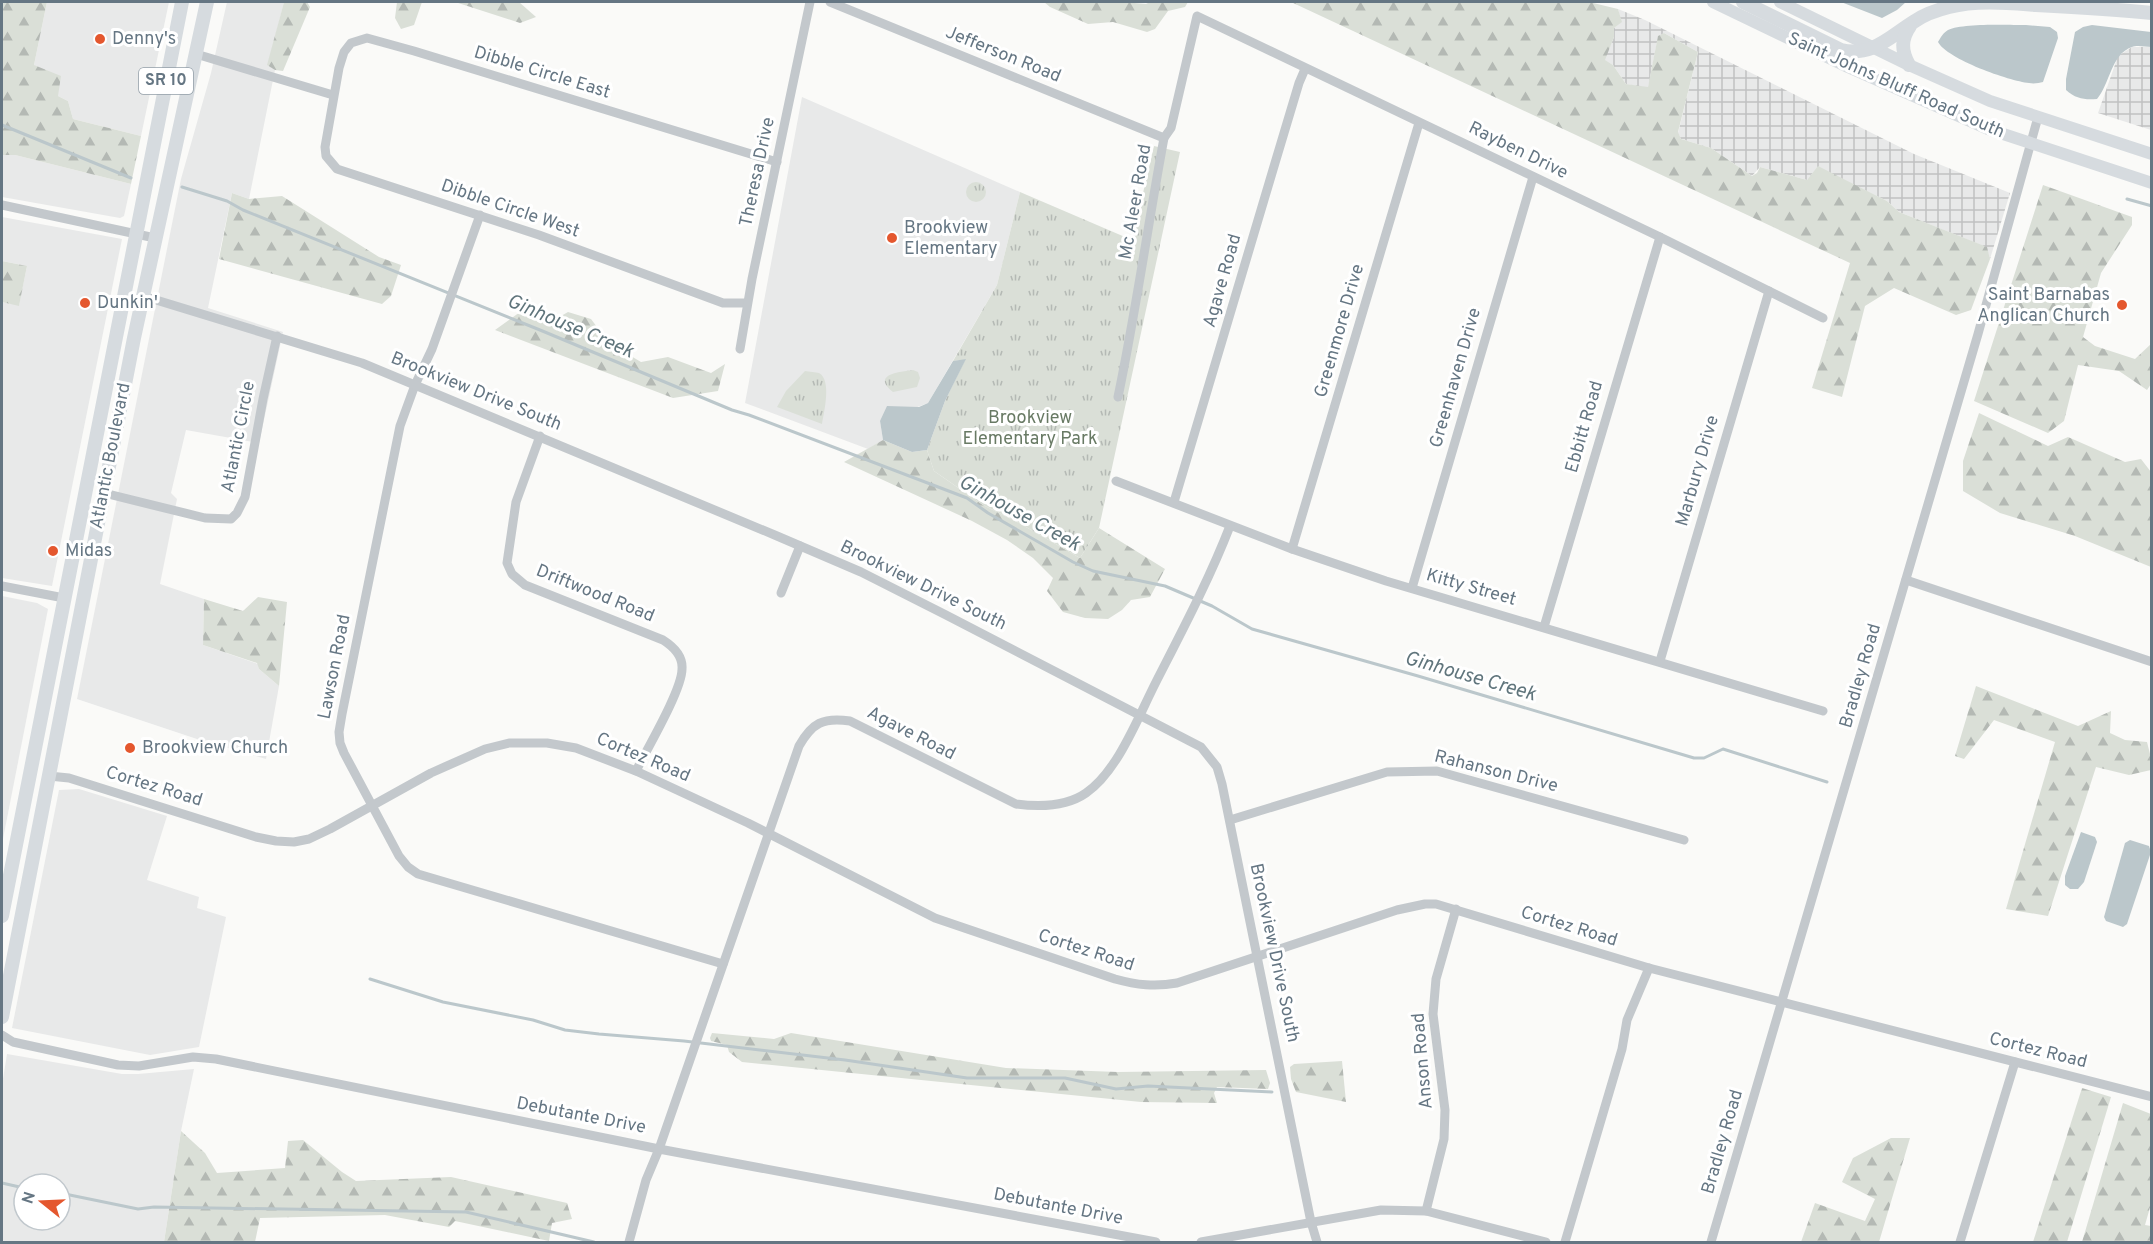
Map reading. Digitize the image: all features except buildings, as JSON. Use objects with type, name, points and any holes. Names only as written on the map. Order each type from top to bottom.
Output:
[{"type":"highway","name":"Atlantic Boulevard","points":[[2,916],[182,2]]},
{"type":"highway","name":"Atlantic Boulevard","points":[[2,1017],[143,296],[207,2]]},
{"type":"highway","points":[[1743,2],[1841,50],[1858,53],[1873,47],[1932,12],[1970,4],[2107,9],[2151,14]]},
{"type":"highway","points":[[1909,65],[1903,51],[1903,39],[1908,28],[1915,21]]},
{"type":"highway","points":[[91,460],[97,472],[96,490],[104,493]]},
{"type":"highway","points":[[35,744],[42,756],[41,774],[49,776]]},
{"type":"highway","points":[[30,774],[36,776],[35,796],[43,805]]},
{"type":"main road","name":"Saint Johns Bluff Road South","points":[[1713,2],[1988,129],[2151,183]]},
{"type":"main road","name":"Saint Johns Bluff Road South","points":[[1780,2],[1909,65],[1990,101],[2151,154]]},
{"type":"street","name":"Theresa Drive","points":[[740,349],[747,303],[810,2]]},
{"type":"street","name":"Jefferson Road","points":[[830,2],[1164,138]]},
{"type":"street","name":"Mc Aleer Road","points":[[1118,397],[1134,319],[1145,241],[1164,138],[1172,128],[1197,16]]},
{"type":"street","name":"Rayben Drive","points":[[1197,16],[1823,318]]},
{"type":"street","name":"Dibble Circle East","points":[[333,94],[344,52],[351,43],[367,38],[777,162]]},
{"type":"street","points":[[196,54],[333,94]]},
{"type":"street","name":"Agave Road","points":[[1174,502],[1305,69]]},
{"type":"street","name":"Dibble Circle West","points":[[333,94],[325,147],[326,156],[337,169],[480,215],[723,303],[747,303]]},
{"type":"street","name":"Bradley Road","points":[[1711,1242],[1978,334],[2038,117]]},
{"type":"street","name":"Greenmore Drive","points":[[1292,549],[1419,123]]},
{"type":"street","name":"Greenhaven Drive","points":[[1412,588],[1533,177]]},
{"type":"street","points":[[2,205],[155,238]]},
{"type":"street","name":"Lawson Road","points":[[480,215],[432,349],[415,385],[400,426],[339,732],[340,743],[399,856],[418,874],[723,964]]},
{"type":"street","name":"Ebbitt Road","points":[[1544,627],[1659,237]]},
{"type":"street","name":"Marbury Drive","points":[[1660,661],[1769,291]]},
{"type":"street","name":"Brookview Drive South","points":[[143,296],[362,363],[800,546],[871,578],[1201,747],[1217,767],[1230,820],[1311,1222],[1317,1242]]},
{"type":"street","name":"Atlantic Circle","points":[[104,493],[205,518],[231,519],[237,513],[245,497],[263,399],[278,336]]},
{"type":"street","name":"Driftwood Road","points":[[540,436],[516,502],[507,563],[512,574],[525,585],[663,640],[677,651],[681,659],[682,676],[673,699],[636,771]]},
{"type":"street","name":"Kitty Street","points":[[1116,481],[1292,549],[1412,588],[1823,711]]},
{"type":"street","name":"Agave Road","points":[[629,1242],[646,1180],[659,1149],[799,746],[807,732],[818,723],[836,719],[850,721],[1016,804],[1037,807],[1058,804],[1086,794],[1114,762],[1140,714],[1206,584],[1230,526]]},
{"type":"street","points":[[782,593],[800,546]]},
{"type":"street","points":[[1906,580],[2151,662]]},
{"type":"street","points":[[2,586],[64,598]]},
{"type":"street","name":"Cortez Road","points":[[49,776],[69,778],[256,837],[294,842],[309,839],[330,830],[454,762],[485,749],[509,743],[547,743],[576,748],[636,771],[748,823],[935,918],[1139,985],[1161,986],[1177,982],[1415,905],[1436,904],[1649,968],[2151,1097]]},
{"type":"street","name":"Rahanson Drive","points":[[1230,820],[1387,772],[1437,771],[1684,840]]},
{"type":"street","name":"Anson Road","points":[[1426,1211],[1444,1139],[1445,1110],[1433,1014],[1436,978],[1456,909]]},
{"type":"street","points":[[1565,1242],[1622,1049],[1627,1020],[1649,968]]},
{"type":"street","name":"Debutante Drive","points":[[2,1035],[13,1042],[118,1065],[139,1066],[193,1058],[216,1059],[659,1149],[1156,1242]]},
{"type":"street","points":[[1959,1242],[2015,1062]]},
{"type":"street","points":[[1201,1242],[1381,1210],[1426,1211],[1546,1242]]},
{"type":"shaded area","points":[[47,2],[169,2],[141,136],[73,119],[68,101],[58,96],[34,65]]},
{"type":"shaded area","points":[[227,2],[284,2],[268,65],[275,70],[249,199],[232,193],[208,308],[283,332],[259,443],[186,430],[171,493],[177,499],[160,584],[204,599],[203,645],[258,664],[259,669],[279,686],[266,759],[200,740],[77,699],[181,179],[211,73]]},
{"type":"shaded area","points":[[1841,2],[1906,2],[1882,18]]},
{"type":"shaded area","points":[[1618,9],[1645,20],[1914,154],[2010,193],[1990,259],[1986,247],[1899,212],[1887,201],[1818,167],[1807,180],[1760,167],[1752,176],[1711,148],[1681,139],[1678,133],[1698,52],[1664,33],[1658,37],[1648,88],[1626,84],[1613,65],[1604,60],[1614,37],[1614,28],[1621,22]]},
{"type":"shaded area","points":[[2092,25],[2151,32],[2151,47],[2134,46],[2125,51],[2115,63],[2097,99],[2077,97],[2066,90],[2075,32]]},
{"type":"shaded area","points":[[1964,26],[2050,27],[2057,32],[2058,38],[2043,82],[2029,83],[1994,74],[1965,62],[1944,49],[1938,42],[1948,30]]},
{"type":"shaded area","points":[[2132,47],[2151,47],[2151,130],[2098,113],[2118,56]]},
{"type":"shaded area","name":"Brookview Elementary","points":[[802,97],[1020,192],[997,285],[928,403],[880,421],[883,440],[868,449],[745,403]]},
{"type":"shaded area","points":[[2,155],[15,155],[131,184],[124,216],[120,218],[2,197]]},
{"type":"shaded area","points":[[2,217],[122,239],[52,586],[2,578],[2,302],[19,305],[27,266],[2,261]]},
{"type":"shaded area","points":[[966,359],[945,401],[927,450],[912,452],[883,440],[880,421],[887,406],[919,407],[928,403],[953,361]]},
{"type":"shaded area","points":[[2,596],[37,603],[48,609],[2,844]]},
{"type":"shaded area","points":[[79,789],[167,816],[147,880],[199,897],[197,908],[226,917],[199,1047],[150,1055],[12,1028],[59,790]]},
{"type":"shaded area","points":[[2081,832],[2095,837],[2097,842],[2084,882],[2078,889],[2070,889],[2065,885],[2065,876]]},
{"type":"shaded area","points":[[2130,840],[2149,846],[2151,852],[2127,924],[2123,927],[2106,921],[2104,917],[2125,843]]},
{"type":"shaded area","points":[[7,1054],[122,1074],[194,1069],[181,1131],[164,1242],[2,1242],[2,1085]]},
{"type":"green space","points":[[2,2],[47,2],[34,65],[61,76],[58,96],[68,101],[73,119],[141,136],[131,184],[15,155],[2,155]]},
{"type":"green space","points":[[284,2],[307,2],[310,7],[283,71],[275,70],[267,65]]},
{"type":"green space","points":[[397,2],[422,2],[414,25],[401,29],[395,18]]},
{"type":"green space","points":[[455,2],[519,2],[536,17],[520,23]]},
{"type":"green space","points":[[1044,2],[1146,4],[1150,2],[1188,2],[1185,7],[1168,11],[1155,29],[1147,32],[1113,22],[1088,24]]},
{"type":"green space","points":[[1291,2],[1589,2],[1618,9],[1622,22],[1614,28],[1614,37],[1605,60],[1613,65],[1626,84],[1648,87],[1658,36],[1664,33],[1698,52],[1678,132],[1681,139],[1711,148],[1752,176],[1760,167],[1807,180],[1818,166],[1887,201],[1899,212],[1987,247],[1990,259],[1971,310],[1956,315],[1894,288],[1865,306],[1842,397],[1812,388],[1850,263]]},
{"type":"green space","name":"Brookview Elementary Park","points":[[1154,146],[1180,152],[1099,528],[1080,558],[983,505],[934,471],[927,450],[945,401],[965,360],[953,361],[997,285],[1020,192],[1132,240]]},
{"type":"green space","points":[[972,182],[980,182],[986,188],[986,196],[980,202],[972,202],[966,196],[966,188]]},
{"type":"green space","points":[[2043,185],[2132,217],[2132,225],[2101,273],[2083,337],[2095,346],[2135,359],[2152,343],[2151,384],[2147,390],[2119,371],[2078,365],[2064,421],[2048,433],[1974,401]]},
{"type":"green space","points":[[232,193],[249,199],[282,196],[379,257],[401,265],[391,296],[382,304],[219,259]]},
{"type":"green space","points":[[2,261],[27,266],[19,306],[2,302]]},
{"type":"green space","points":[[520,312],[549,323],[568,312],[591,319],[609,343],[641,362],[668,357],[711,373],[725,364],[718,391],[673,398],[495,330]]},
{"type":"green space","points":[[913,370],[918,372],[920,378],[917,387],[893,392],[887,386],[885,381],[890,375]]},
{"type":"green space","points":[[805,371],[819,373],[825,382],[826,397],[822,424],[777,407],[786,391]]},
{"type":"green space","points":[[1979,413],[2048,446],[2068,437],[2125,462],[2141,459],[2151,472],[2151,567],[2075,536],[2000,513],[1963,491],[1963,461]]},
{"type":"green space","points":[[883,440],[912,452],[927,450],[934,471],[983,505],[1080,558],[1099,528],[1165,569],[1150,597],[1131,600],[1122,610],[1108,619],[1085,618],[1063,612],[1047,591],[1053,578],[1033,558],[1007,540],[972,521],[844,462]]},
{"type":"green space","points":[[258,597],[287,602],[279,686],[259,669],[257,663],[203,645],[204,599],[243,611]]},
{"type":"green space","points":[[1976,686],[2078,726],[2111,711],[2110,733],[2125,740],[2147,742],[2151,770],[2129,775],[2096,767],[2048,916],[2006,909],[2055,742],[1994,720],[1964,759],[1955,756]]},
{"type":"green space","points":[[712,1033],[774,1039],[791,1033],[1006,1068],[1118,1072],[1266,1070],[1270,1083],[1268,1089],[1217,1087],[1214,1093],[1217,1103],[1141,1102],[742,1062],[729,1052],[727,1045],[711,1041]]},
{"type":"green space","points":[[1342,1061],[1346,1102],[1296,1092],[1291,1079],[1290,1067],[1294,1064]]},
{"type":"green space","points":[[2082,1088],[2111,1097],[2067,1242],[2033,1242]]},
{"type":"green space","points":[[2123,1103],[2151,1114],[2151,1204],[2145,1225],[2151,1226],[2151,1242],[2082,1242]]},
{"type":"green space","points":[[181,1131],[205,1153],[217,1173],[285,1168],[288,1141],[303,1140],[356,1181],[451,1177],[567,1203],[572,1219],[552,1223],[549,1241],[455,1221],[449,1227],[385,1215],[260,1218],[255,1242],[164,1242]]},
{"type":"green space","points":[[1891,1138],[1910,1138],[1879,1242],[1801,1242],[1815,1203],[1865,1221],[1875,1199],[1842,1182],[1853,1158]]},
{"type":"waterway","name":"Ginhouse Creek","points":[[2,125],[131,178]]},
{"type":"waterway","name":"Ginhouse Creek","points":[[182,187],[227,201],[243,210],[732,410],[967,498],[988,513],[1073,562],[1093,571],[1165,586],[1212,606],[1252,629],[1694,758],[1704,758],[1723,749],[1827,782]]},
{"type":"waterway","points":[[2127,199],[2152,206]]},
{"type":"waterway","points":[[370,979],[443,1002],[533,1020],[565,1030],[845,1060],[967,1078],[1065,1078],[1116,1089],[1148,1086],[1272,1092]]},
{"type":"waterway","points":[[2,1183],[12,1185]]},
{"type":"waterway","points":[[72,1195],[138,1209],[154,1207],[466,1212],[594,1242]]},
{"type":"place","name":"Denny's","points":[[100,39]]},
{"type":"place","name":"Brookview Elementary","points":[[892,238]]},
{"type":"place","name":"Dunkin'","points":[[85,303]]},
{"type":"place","name":"Saint Barnabas Anglican Church","points":[[2122,305]]},
{"type":"place","name":"Midas","points":[[53,551]]},
{"type":"place","name":"Brookview Church","points":[[130,748]]}]
